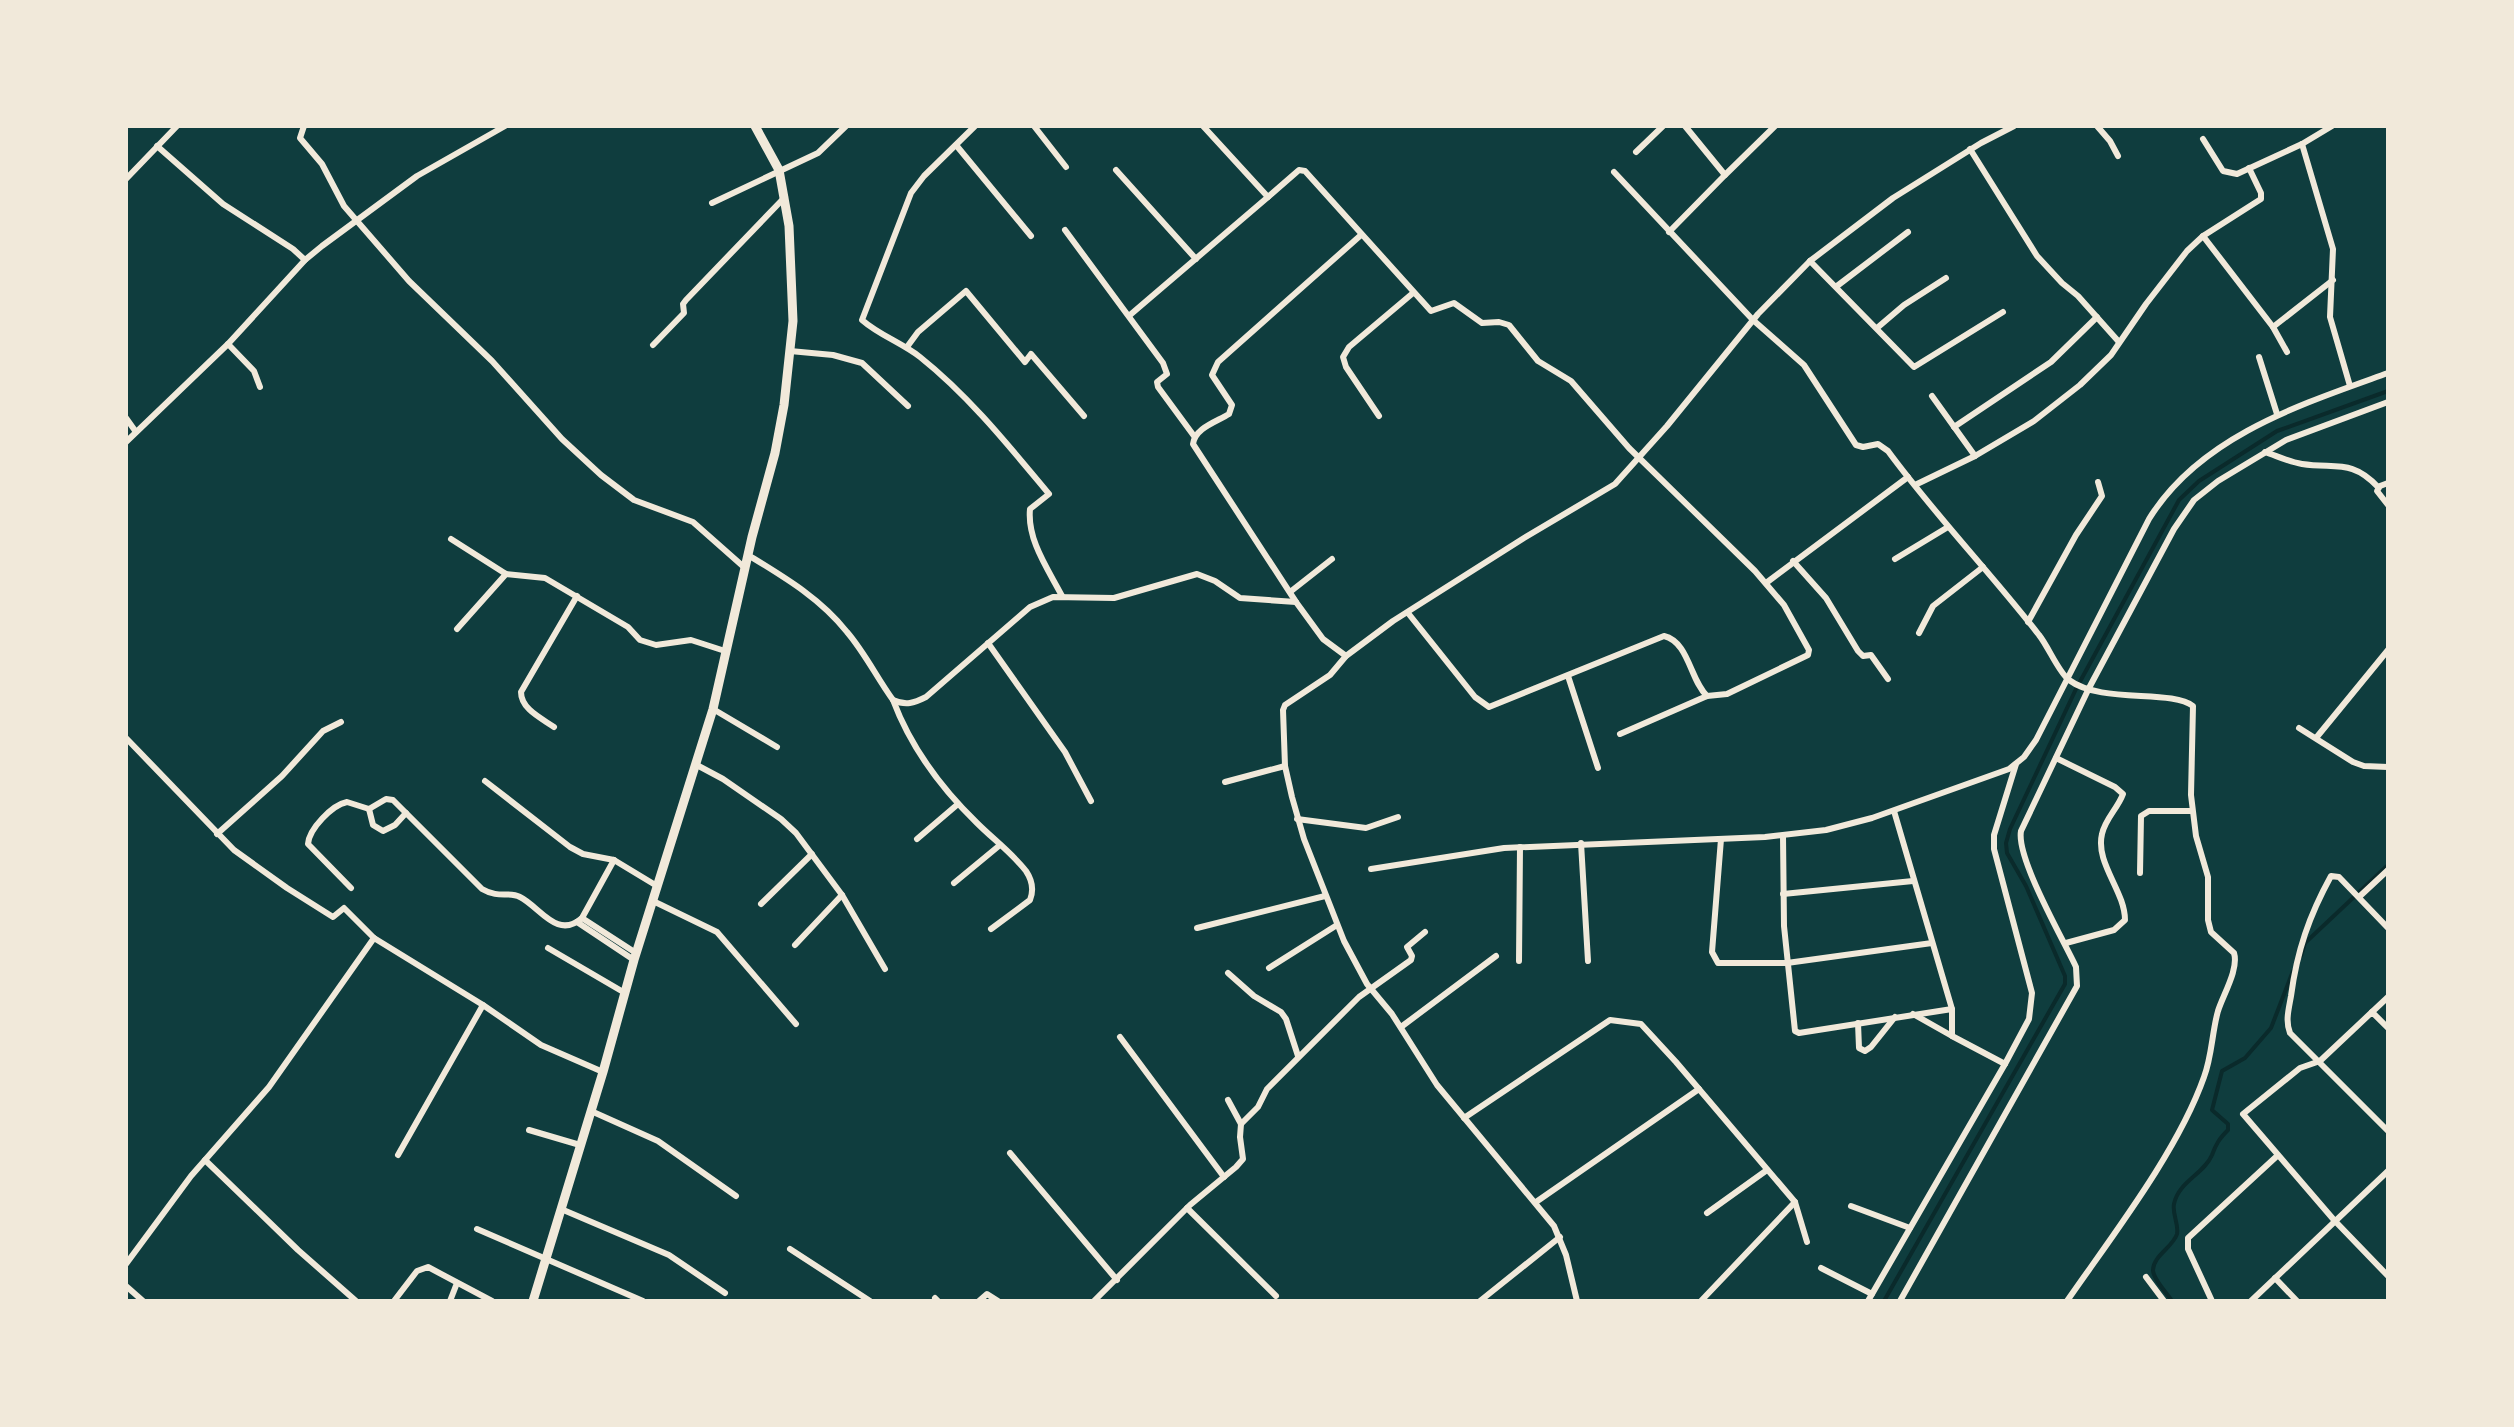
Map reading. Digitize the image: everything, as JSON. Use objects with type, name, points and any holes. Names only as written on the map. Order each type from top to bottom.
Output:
[{"type":"main road","points":[[533,1301],[580,1145],[593,1112],[657,886],[702,767],[725,651],[775,453],[790,351],[793,283],[785,197],[779,170],[755,126]]},
{"type":"street","points":[[126,179],[177,126]]},
{"type":"street","points":[[304,126],[300,138],[322,164],[344,206],[433,307],[492,361],[562,439],[601,475],[643,506],[693,522],[745,568]]},
{"type":"street","points":[[126,442],[228,344],[305,260],[417,176],[505,126]]},
{"type":"street","points":[[712,203],[818,153],[846,126]]},
{"type":"street","points":[[975,126],[911,193],[862,317],[864,323],[907,347],[933,368],[984,418],[1049,494],[1030,509],[1028,522],[1031,536],[1062,596]]},
{"type":"street","points":[[1034,126],[1066,167]]},
{"type":"street","points":[[1203,126],[1268,197]]},
{"type":"street","points":[[1636,152],[1663,126]]},
{"type":"street","points":[[1685,126],[1725,175]]},
{"type":"street","points":[[1669,232],[1775,126]]},
{"type":"street","points":[[1575,1300],[1560,1237],[1536,1202],[1427,1071],[1401,1027],[1371,987],[1337,925],[1297,819],[1285,766],[1281,715],[1285,705],[1330,675],[1346,656],[1524,538],[1603,493],[1623,477],[1753,320],[1810,261],[1893,198],[1970,149],[2014,126]]},
{"type":"street","points":[[2097,126],[2118,156]]},
{"type":"street","points":[[2203,139],[2220,167],[2227,174],[2237,174],[2302,144],[2332,126]]},
{"type":"street","points":[[485,127],[492,134]]},
{"type":"street","points":[[2302,144],[2333,249],[2329,307],[2332,330],[2350,386]]},
{"type":"street","points":[[956,145],[1031,236]]},
{"type":"street","points":[[157,146],[223,204],[305,260]]},
{"type":"street","points":[[1970,149],[2037,256],[2119,342]]},
{"type":"street","points":[[1915,485],[1975,456],[2055,406],[2101,366],[2187,251],[2203,236],[2261,199],[2249,168]]},
{"type":"street","points":[[1130,315],[1302,169],[1431,311],[1454,303],[1479,322],[1509,325],[1538,361],[1571,381],[1639,458],[1766,583],[1784,605],[1810,653],[1727,694],[1707,696],[1620,734]]},
{"type":"street","points":[[1116,170],[1196,259]]},
{"type":"street","points":[[1614,172],[1753,320],[1804,365],[1856,445],[1881,445],[2028,622],[2069,680],[2123,696],[2182,700],[2193,706],[2192,811],[2208,877],[2209,927],[2214,936],[2234,953],[2234,966],[2214,1026],[2206,1074],[2194,1099],[2150,1178],[2067,1301]]},
{"type":"street","points":[[653,345],[684,313],[686,300],[785,197]]},
{"type":"street","points":[[1065,230],[1130,315],[1167,370],[1167,374],[1157,382],[1162,395],[1194,436],[1193,444],[1296,602],[1323,639],[1346,656]]},
{"type":"street","points":[[1837,286],[1908,232]]},
{"type":"street","points":[[1194,436],[1232,410],[1232,405],[1212,375],[1218,362],[1361,235]]},
{"type":"street","points":[[2203,236],[2273,327],[2287,352]]},
{"type":"street","points":[[1810,261],[1914,367],[2003,312]]},
{"type":"street","points":[[1877,328],[1904,305],[1946,278]]},
{"type":"street","points":[[2273,327],[2333,280]]},
{"type":"street","points":[[907,347],[918,332],[966,291],[1025,362],[1031,354],[1084,416]]},
{"type":"street","points":[[1379,416],[1346,367],[1343,357],[1349,347],[1413,293]]},
{"type":"street","points":[[1954,427],[2051,362],[2097,317]]},
{"type":"street","points":[[228,344],[254,371],[260,387]]},
{"type":"street","points":[[790,351],[833,355],[862,363],[908,406]]},
{"type":"street","points":[[2259,357],[2277,414]]},
{"type":"street","points":[[1821,1268],[1870,1297],[2024,1030],[2032,1008],[2026,967],[1994,849],[1994,835],[2016,764],[2036,740],[2127,560],[2166,492],[2189,471],[2277,414],[2388,373]]},
{"type":"street","points":[[1932,396],[1975,456]]},
{"type":"street","points":[[1900,1301],[2074,994],[2078,978],[2076,967],[2025,858],[2020,838],[2024,822],[2088,688],[2188,507],[2209,488],[2265,452],[2310,429],[2388,402]]},
{"type":"street","points":[[126,418],[136,432]]},
{"type":"street","points":[[2265,452],[2297,464],[2351,467],[2365,474],[2378,487],[2378,494],[2388,505]]},
{"type":"street","points":[[1766,583],[1908,477]]},
{"type":"street","points":[[2028,622],[2076,535],[2102,496],[2098,482]]},
{"type":"street","points":[[2378,487],[2388,483]]},
{"type":"street","points":[[1895,559],[1948,527]]},
{"type":"street","points":[[451,539],[506,574],[545,578],[628,627],[640,640],[656,645],[691,640],[725,651]]},
{"type":"street","points":[[748,555],[798,586],[849,633],[893,700],[922,760],[958,804],[1027,873],[1033,893],[1021,908],[991,929]]},
{"type":"street","points":[[1290,592],[1332,559]]},
{"type":"street","points":[[1793,561],[1826,598],[1858,651],[1863,656],[1871,655],[1888,679]]},
{"type":"street","points":[[1919,633],[1933,606],[1983,567]]},
{"type":"street","points":[[457,629],[506,574]]},
{"type":"street","points":[[893,700],[908,704],[926,697],[1039,602],[1062,596],[1114,598],[1197,574],[1215,581],[1240,598],[1296,602]]},
{"type":"street","points":[[554,727],[527,707],[521,700],[521,692],[577,596]]},
{"type":"street","points":[[1408,613],[1484,705],[1498,704],[1656,638],[1668,636],[1680,646],[1700,689],[1707,696]]},
{"type":"street","points":[[988,643],[1065,752],[1091,801]]},
{"type":"street","points":[[2316,738],[2388,650]]},
{"type":"street","points":[[1568,676],[1598,768]]},
{"type":"street","points":[[713,709],[777,747]]},
{"type":"street","points":[[217,834],[282,776],[323,731],[341,722]]},
{"type":"street","points":[[2299,728],[2353,762],[2364,766],[2388,767]]},
{"type":"street","points":[[126,738],[217,834],[250,862],[333,917],[344,908],[374,938],[557,1054],[603,1072]]},
{"type":"street","points":[[2056,758],[2123,794],[2101,836],[2125,920],[2114,930],[2066,943]]},
{"type":"street","points":[[1371,869],[1489,849],[1783,836],[1826,830],[1894,811],[1980,781],[2016,764]]},
{"type":"street","points":[[1225,782],[1285,766]]},
{"type":"street","points":[[702,767],[781,819],[842,895],[885,969]]},
{"type":"street","points":[[485,781],[570,847],[583,854],[614,860],[657,886]]},
{"type":"street","points":[[351,888],[309,848],[307,840],[311,832],[342,802],[369,809],[390,798],[464,873],[490,893],[502,897],[519,896],[552,923],[563,925],[580,920],[614,860]]},
{"type":"street","points":[[917,839],[958,804]]},
{"type":"street","points":[[369,809],[373,825],[383,831],[395,825],[406,813]]},
{"type":"street","points":[[1894,811],[1952,1009],[1952,1036]]},
{"type":"street","points":[[2140,873],[2141,816],[2149,811],[2192,811]]},
{"type":"street","points":[[1297,819],[1366,828],[1398,817]]},
{"type":"street","points":[[1783,836],[1787,963],[1795,1031],[1799,1033],[1952,1009]]},
{"type":"street","points":[[1721,839],[1712,952],[1714,959],[1722,964],[1787,963],[1932,943]]},
{"type":"street","points":[[1581,843],[1588,961]]},
{"type":"street","points":[[954,883],[1000,845]]},
{"type":"street","points":[[1519,961],[1520,847]]},
{"type":"street","points":[[761,904],[812,854]]},
{"type":"street","points":[[2357,895],[2388,870]]},
{"type":"street","points":[[2388,928],[2337,875],[2331,876],[2308,924],[2296,960],[2288,1028],[2388,1131]]},
{"type":"street","points":[[1783,894],[1913,881]]},
{"type":"street","points":[[795,945],[842,895]]},
{"type":"street","points":[[1197,928],[1325,896]]},
{"type":"street","points":[[653,901],[717,932],[796,1024]]},
{"type":"street","points":[[580,920],[635,956]]},
{"type":"street","points":[[1269,968],[1337,925]]},
{"type":"street","points":[[1241,1124],[1258,1107],[1277,1077],[1298,1056],[1371,987],[1411,960],[1407,947],[1425,932]]},
{"type":"street","points":[[126,1264],[172,1199],[259,1100],[374,938]]},
{"type":"street","points":[[548,948],[625,993]]},
{"type":"street","points":[[1401,1027],[1496,956]]},
{"type":"street","points":[[1228,973],[1254,996],[1281,1012],[1298,1056]]},
{"type":"street","points":[[2388,997],[2320,1061],[2300,1068],[2243,1112],[2277,1156],[2388,1276]]},
{"type":"street","points":[[398,1155],[483,1005]]},
{"type":"street","points":[[2372,1012],[2388,1028]]},
{"type":"street","points":[[1913,1014],[2005,1064]]},
{"type":"street","points":[[1858,1023],[1859,1048],[1865,1051],[1895,1017]]},
{"type":"street","points":[[1464,1118],[1610,1020],[1641,1024],[1795,1202],[1807,1242]]},
{"type":"street","points":[[1120,1037],[1224,1177]]},
{"type":"street","points":[[1536,1202],[1699,1089]]},
{"type":"street","points":[[1094,1301],[1187,1208],[1243,1159],[1241,1124],[1228,1100]]},
{"type":"street","points":[[593,1112],[658,1141],[736,1196]]},
{"type":"street","points":[[529,1130],[580,1145]]},
{"type":"street","points":[[1010,1153],[1117,1280]]},
{"type":"street","points":[[2212,1301],[2188,1249],[2188,1238],[2277,1156]]},
{"type":"street","points":[[205,1160],[356,1301]]},
{"type":"street","points":[[1707,1213],[1767,1170]]},
{"type":"street","points":[[2251,1301],[2388,1171]]},
{"type":"street","points":[[1701,1301],[1795,1202]]},
{"type":"street","points":[[1851,1206],[1910,1228]]},
{"type":"street","points":[[1187,1208],[1276,1296]]},
{"type":"street","points":[[561,1209],[669,1255],[725,1293]]},
{"type":"street","points":[[477,1229],[643,1301]]},
{"type":"street","points":[[1480,1301],[1560,1237]]},
{"type":"street","points":[[790,1249],[870,1301]]},
{"type":"street","points":[[394,1301],[422,1269],[428,1267],[492,1301]]},
{"type":"street","points":[[2146,1277],[2164,1301]]},
{"type":"street","points":[[2275,1278],[2297,1301]]},
{"type":"street","points":[[450,1301],[457,1283]]},
{"type":"street","points":[[126,1286],[143,1301]]},
{"type":"street","points":[[979,1301],[987,1294],[998,1301]]},
{"type":"waterway","points":[[1884,1301],[2065,984],[2065,976],[2026,886],[2007,853],[2006,843],[2076,689],[2179,500],[2199,481],[2277,431],[2388,391]]},
{"type":"waterway","points":[[2301,956],[2305,943],[2388,865]]},
{"type":"waterway","points":[[2172,1301],[2155,1278],[2153,1270],[2177,1234],[2176,1196],[2208,1162],[2228,1130],[2228,1124],[2212,1110],[2222,1071],[2245,1058],[2271,1028],[2293,971]]}]
